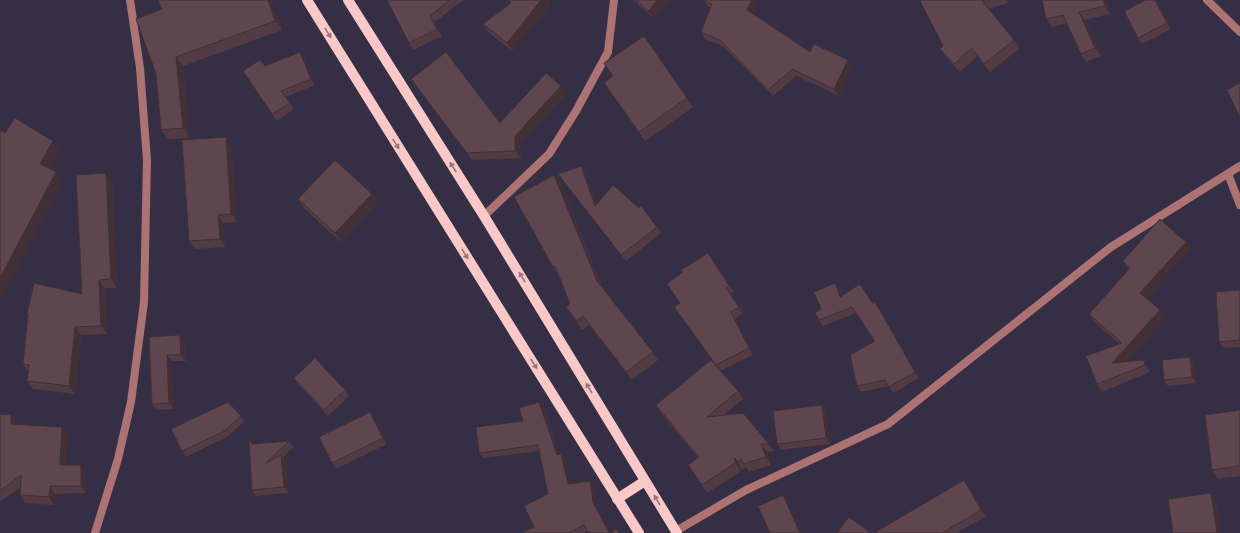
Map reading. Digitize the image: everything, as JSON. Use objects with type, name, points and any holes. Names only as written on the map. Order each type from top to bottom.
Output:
[{"type":"main road","points":[[307,0],[639,533]]},
{"type":"main road","points":[[348,0],[484,216],[676,532]]},
{"type":"main road","points":[[617,499],[645,481]]},
{"type":"street","points":[[95,533],[118,459],[131,402],[144,302],[147,160],[140,68],[130,0]]},
{"type":"street","points":[[484,216],[549,154],[576,111],[608,52],[614,0]]},
{"type":"street","points":[[1207,0],[1240,32]]},
{"type":"street","points":[[676,532],[746,490],[888,424],[1111,247],[1240,166]]},
{"type":"street","points":[[1228,174],[1240,206]]},
{"type":"building","points":[[158,0],[268,0],[275,21],[176,57],[183,128],[161,130],[156,74],[136,19],[162,9]]},
{"type":"building","points":[[387,0],[450,0],[430,16],[437,29],[409,43]]},
{"type":"building","points":[[509,0],[541,0],[507,43],[483,24],[511,3]]},
{"type":"building","points":[[636,0],[658,0],[648,11]]},
{"type":"building","points":[[704,0],[752,0],[747,10],[810,52],[814,44],[848,60],[834,89],[792,69],[768,90],[720,40],[701,32],[712,4]]},
{"type":"building","points":[[985,0],[982,1],[1014,40],[984,64],[972,48],[954,64],[940,49],[943,46],[920,1]]},
{"type":"building","points":[[1042,0],[1103,0],[1105,6],[1079,12],[1095,48],[1081,54],[1063,15],[1046,19]]},
{"type":"building","points":[[1146,0],[1155,0],[1167,23],[1138,38],[1124,11]]},
{"type":"building","points":[[644,36],[687,98],[639,132],[604,83],[613,76],[604,63]]},
{"type":"building","points":[[300,52],[311,79],[281,91],[290,103],[272,114],[243,71],[260,60],[265,66]]},
{"type":"building","points":[[446,52],[500,123],[546,73],[561,86],[515,136],[515,151],[467,153],[411,79]]},
{"type":"building","points":[[1240,83],[1240,118],[1227,90]]},
{"type":"building","points":[[15,118],[53,141],[40,164],[56,172],[0,278],[0,130],[5,133]]},
{"type":"building","points":[[226,137],[231,214],[218,215],[220,239],[189,241],[182,140]]},
{"type":"building","points":[[335,160],[372,194],[335,233],[298,199]]},
{"type":"building","points":[[581,166],[595,206],[613,185],[639,208],[641,206],[657,227],[621,255],[558,174]]},
{"type":"building","points":[[106,173],[111,279],[99,280],[101,326],[75,327],[69,386],[27,381],[29,365],[23,364],[27,313],[34,283],[82,294],[76,175]]},
{"type":"building","points":[[554,175],[597,281],[653,352],[626,372],[583,316],[577,321],[566,307],[570,304],[555,266],[553,267],[514,197]]},
{"type":"building","points":[[1160,219],[1186,242],[1140,293],[1160,310],[1112,363],[1144,360],[1145,365],[1097,384],[1086,356],[1122,343],[1089,314],[1130,268],[1123,261]]},
{"type":"building","points":[[708,253],[729,286],[726,288],[739,307],[731,312],[749,348],[716,365],[674,307],[680,303],[667,284],[683,272],[681,270]]},
{"type":"building","points":[[835,283],[840,297],[860,284],[873,304],[875,302],[915,372],[889,387],[885,380],[857,386],[850,355],[875,341],[852,307],[819,320],[815,313],[821,309],[814,292]]},
{"type":"building","points":[[1240,290],[1240,340],[1219,342],[1216,292]]},
{"type":"building","points":[[180,335],[181,355],[167,355],[169,403],[152,404],[149,337]]},
{"type":"building","points":[[1190,357],[1192,377],[1164,380],[1162,360]]},
{"type":"building","points":[[315,358],[345,390],[324,410],[294,378]]},
{"type":"building","points":[[711,360],[738,391],[707,417],[743,413],[769,444],[761,444],[766,457],[743,464],[741,459],[737,462],[735,458],[735,463],[702,485],[688,465],[699,457],[656,405]]},
{"type":"building","points":[[228,402],[241,416],[223,432],[182,451],[171,429]]},
{"type":"building","points":[[539,402],[557,455],[561,454],[568,484],[590,481],[593,502],[609,533],[591,533],[590,531],[588,532],[584,525],[569,533],[522,533],[534,527],[524,506],[548,494],[538,445],[479,453],[476,427],[523,421],[519,408]]},
{"type":"building","points":[[822,405],[826,438],[777,444],[773,411]]},
{"type":"building","points":[[1240,410],[1240,466],[1212,470],[1205,415]]},
{"type":"building","points":[[370,412],[383,438],[332,463],[319,437]]},
{"type":"building","points":[[0,414],[11,415],[11,424],[62,427],[60,465],[81,465],[81,486],[50,486],[49,497],[20,495],[21,475],[0,491]]},
{"type":"building","points":[[249,439],[252,444],[289,441],[266,463],[281,455],[284,487],[252,490]]},
{"type":"building","points":[[964,480],[981,510],[942,533],[874,533]]},
{"type":"building","points":[[1211,493],[1217,533],[1173,533],[1168,499]]},
{"type":"building","points":[[783,495],[800,533],[770,533],[758,506]]},
{"type":"building","points":[[849,517],[871,533],[837,533]]},
{"type":"building","points":[[617,529],[619,533],[609,533]]}]
